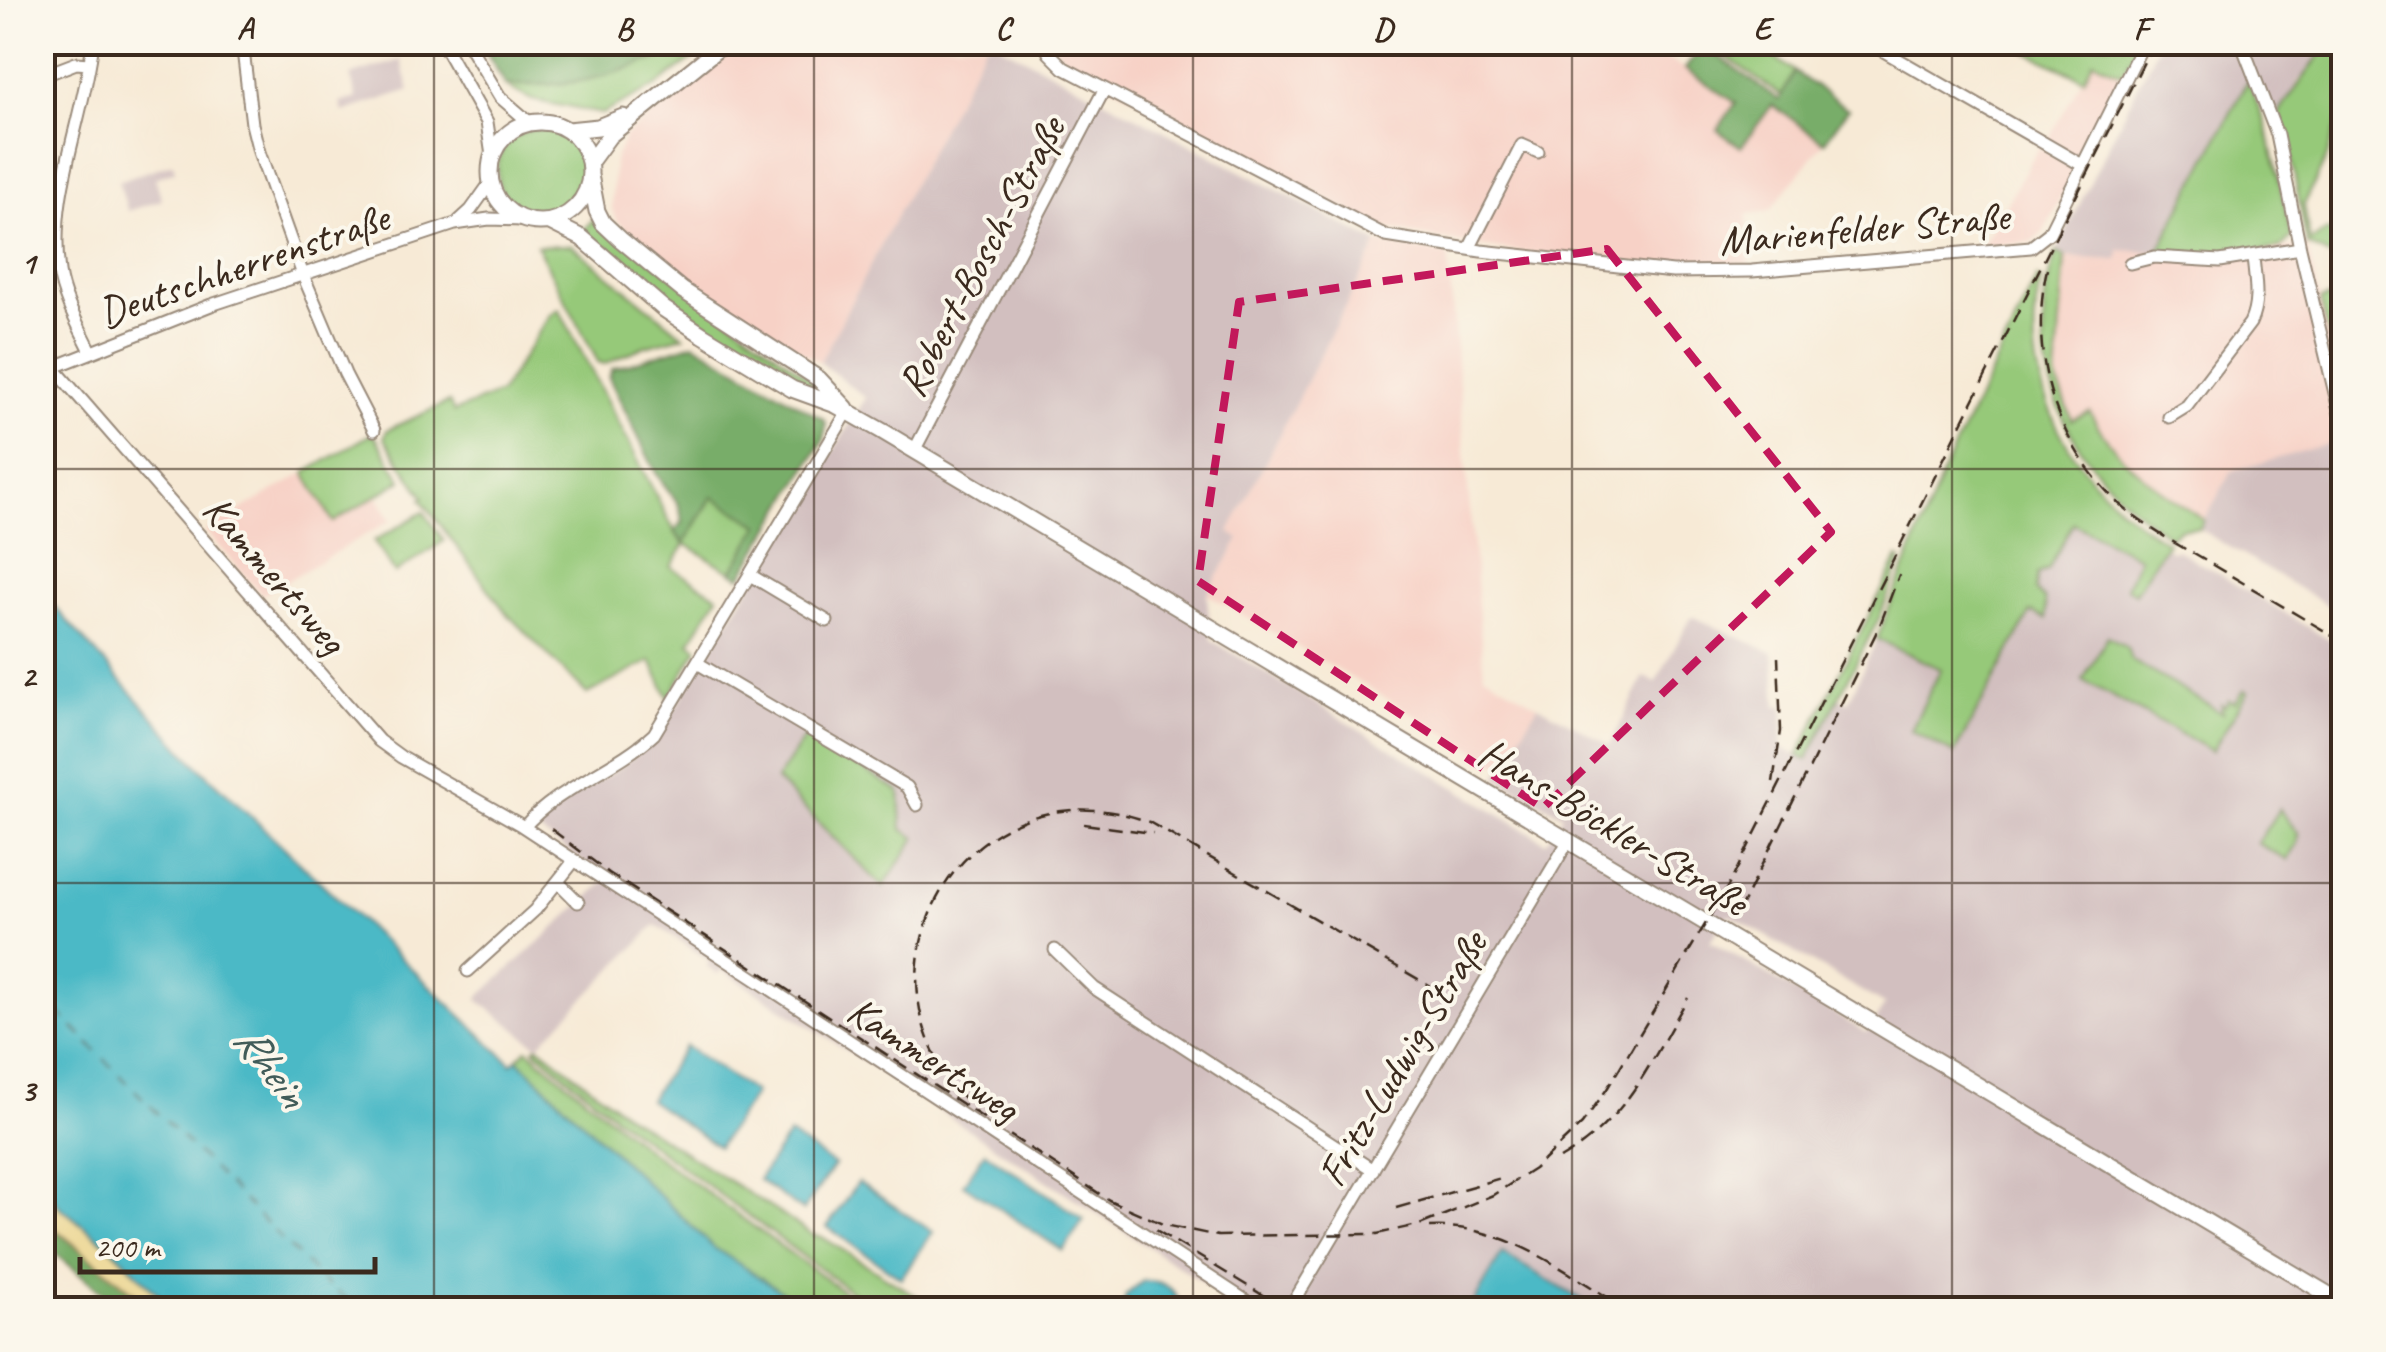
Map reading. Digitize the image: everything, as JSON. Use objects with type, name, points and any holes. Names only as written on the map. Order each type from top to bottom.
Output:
[{"type":"main road","points":[[590,169],[582,144],[568,130],[550,123],[530,123],[507,134],[492,156],[490,182],[502,205],[524,220],[550,222],[568,214],[585,194],[590,169],[610,136],[726,42]]},
{"type":"main road","points":[[568,130],[598,127],[640,110]]},
{"type":"main road","name":"Hans-Böckler-Straße","points":[[590,169],[597,211],[620,240],[682,290],[818,379],[848,411]]},
{"type":"main road","name":"Hans-Böckler-Straße","points":[[550,222],[582,238],[664,309],[703,336],[792,388],[848,411],[2344,1304]]},
{"type":"street","points":[[91,350],[66,296],[58,244],[61,199],[93,42]]},
{"type":"street","points":[[242,42],[259,152],[303,275],[345,374],[374,430]]},
{"type":"street","points":[[442,42],[487,122],[492,156]]},
{"type":"street","points":[[467,42],[500,97],[530,123]]},
{"type":"street","name":"Marienfelder Straße","points":[[1044,42],[1056,62],[1104,90],[1386,236],[1640,270],[1710,272],[2032,247],[2049,233],[2144,42]]},
{"type":"street","points":[[1868,42],[2082,166]]},
{"type":"street","points":[[2241,42],[2277,135],[2340,414]]},
{"type":"street","points":[[42,76],[76,64],[89,64]]},
{"type":"street","name":"Robert-Bosch-Straße","points":[[914,451],[1104,90]]},
{"type":"street","points":[[1468,249],[1516,141],[1538,152]]},
{"type":"street","name":"Deutschherrenstraße","points":[[455,224],[471,210],[490,182]]},
{"type":"street","name":"Deutschherrenstraße","points":[[48,370],[211,305],[455,224],[489,219],[524,220]]},
{"type":"street","points":[[2130,263],[2154,257],[2220,261],[2300,248]]},
{"type":"street","points":[[2169,418],[2187,406],[2250,323],[2257,296],[2253,257]]},
{"type":"street","name":"Kammertsweg","points":[[48,370],[380,741],[524,828],[1260,1310]]},
{"type":"street","points":[[524,828],[537,811],[621,762],[654,734],[848,411]]},
{"type":"street","points":[[750,575],[827,621]]},
{"type":"street","points":[[699,664],[907,786],[917,805]]},
{"type":"street","name":"Fritz-Ludwig-Straße","points":[[1290,1310],[1569,840]]},
{"type":"street","points":[[468,972],[536,910],[574,861]]},
{"type":"street","points":[[558,882],[578,902]]},
{"type":"street","points":[[1055,950],[1094,988],[1373,1170]]},
{"type":"highlighted area","points":[[1607,249],[1831,532],[1543,808],[1198,581],[1239,302]]},
{"type":"shaded area","points":[[735,43],[986,43],[820,362],[687,281],[641,244],[616,219],[612,209],[614,161],[625,136],[695,82]]},
{"type":"shaded area","points":[[986,43],[996,43],[1378,243],[1229,532],[1240,539],[1207,594],[1211,640],[1546,842],[1563,815],[1496,777],[1538,705],[1610,745],[1644,677],[1656,682],[1692,616],[1773,653],[1777,706],[1784,706],[1782,748],[1807,760],[1839,698],[1848,702],[1877,639],[1942,669],[1954,754],[2031,611],[2046,618],[2036,591],[2038,574],[2048,570],[2074,522],[2140,557],[2126,586],[2136,592],[2163,546],[2176,549],[2343,648],[2343,1309],[1597,1309],[1503,1254],[1470,1309],[1244,1309],[723,970],[717,974],[707,967],[709,960],[656,925],[538,1046],[477,999],[608,879],[540,832],[537,819],[624,765],[658,736],[866,398],[820,362]],"holes":[[[1729,914],[1885,1005],[1867,1033],[1710,941]]]},
{"type":"shaded area","points":[[1052,43],[1669,43],[1662,56],[1736,104],[1740,147],[1772,104],[1824,142],[1770,211],[1747,214],[1749,267],[1671,268],[1496,249],[1381,228],[1067,61]]},
{"type":"shaded area","points":[[2159,43],[2326,43],[2313,69],[2299,80],[2279,114],[2248,81],[2158,252],[2119,250],[2118,260],[2065,257],[2056,252]]},
{"type":"shaded area","points":[[401,60],[410,90],[343,112],[340,103],[357,98],[350,76]]},
{"type":"shaded area","points":[[2093,60],[2122,74],[2083,156],[2078,159],[2047,142]]},
{"type":"shaded area","points":[[2039,147],[2074,172],[2043,233],[2032,242],[1981,248]]},
{"type":"shaded area","points":[[173,163],[175,171],[155,178],[162,200],[128,211],[118,181]]},
{"type":"shaded area","points":[[1378,243],[1448,255],[1484,674],[1538,705],[1503,766],[1207,594],[1240,539],[1229,532]]},
{"type":"shaded area","points":[[2307,245],[2343,385],[2343,441],[2232,471],[2204,520],[2132,467],[2108,441],[2090,412],[2073,421],[2056,377],[2065,257],[2117,260],[2118,249],[2219,257]]},
{"type":"shaded area","points":[[2343,440],[2343,615],[2199,529],[2232,471]]},
{"type":"shaded area","points":[[305,473],[333,521],[376,495],[391,520],[262,595],[205,531]]},
{"type":"green space","points":[[481,43],[684,43],[605,76],[549,85],[506,86]]},
{"type":"green space","points":[[684,43],[714,43],[658,85],[602,114],[532,100],[506,86],[655,60]]},
{"type":"green space","points":[[1707,43],[1755,43],[1795,72],[1783,97]]},
{"type":"green space","points":[[2009,43],[2139,43],[2122,74],[2093,60],[2084,79]]},
{"type":"green space","points":[[2326,43],[2343,43],[2343,108],[2326,159],[2304,205],[2310,242],[2326,231],[2343,233],[2343,263],[2307,245],[2290,151],[2279,114]]},
{"type":"green space","points":[[1703,45],[1779,100],[1795,72],[1848,109],[1824,142],[1772,105],[1741,147],[1717,130],[1736,103],[1685,69]]},
{"type":"green space","points":[[2248,80],[2267,128],[2292,237],[2281,248],[2219,257],[2158,252]]},
{"type":"green space","points":[[540,129],[564,136],[576,148],[583,172],[576,196],[564,208],[540,215],[516,208],[504,196],[497,172],[504,148],[516,136]]},
{"type":"green space","points":[[595,218],[823,388],[817,395],[667,305],[581,232]]},
{"type":"green space","points":[[571,245],[684,336],[645,346],[605,364],[598,362],[537,246]]},
{"type":"green space","points":[[2056,252],[2065,257],[2056,377],[2072,420],[2090,412],[2125,460],[2204,520],[2199,529],[2181,528],[2170,537],[2136,510],[2081,449],[2062,414],[2049,377],[2043,337],[2045,296]]},
{"type":"green space","points":[[2037,278],[2041,280],[2035,320],[2036,359],[2045,396],[2060,431],[2080,464],[2105,493],[2134,520],[2167,542],[2135,593],[2126,587],[2139,557],[2073,523],[2048,570],[2038,574],[2036,591],[2045,600],[2046,619],[2031,612],[1954,754],[1911,730],[1941,669],[1877,639],[1944,469]]},
{"type":"green space","points":[[2343,296],[2344,385],[2341,385],[2320,300]]},
{"type":"green space","points":[[559,309],[684,543],[712,497],[760,525],[732,572],[685,544],[671,567],[718,596],[690,642],[698,648],[669,698],[651,661],[587,694],[507,614],[421,499],[424,497],[384,438],[387,430],[449,402],[454,412],[500,393],[550,315]]},
{"type":"green space","points":[[694,343],[826,424],[824,439],[741,577],[732,572],[760,525],[712,497],[684,544],[674,531],[683,522],[678,503],[657,475],[609,378],[612,369]]},
{"type":"green space","points":[[373,433],[402,480],[333,522],[305,473]]},
{"type":"green space","points":[[424,512],[444,541],[395,573],[374,541]]},
{"type":"green space","points":[[1898,558],[1901,560],[1881,614],[1807,760],[1798,756]]},
{"type":"green space","points":[[2108,636],[2127,648],[2131,660],[2222,713],[2221,704],[2225,706],[2229,700],[2235,703],[2244,690],[2248,692],[2212,751],[2083,680]]},
{"type":"green space","points":[[806,735],[900,792],[902,829],[916,838],[883,887],[776,780]]},
{"type":"green space","points":[[2279,809],[2298,833],[2288,860],[2257,843]]},
{"type":"green space","points":[[538,1046],[628,1116],[937,1309],[877,1309],[869,1305],[623,1123],[534,1049]]},
{"type":"green space","points":[[527,1049],[646,1148],[867,1309],[808,1309],[713,1247],[517,1059]]},
{"type":"green space","points":[[42,1219],[154,1309],[122,1309],[43,1243]]},
{"type":"sand","points":[[42,1182],[59,1206],[115,1251],[173,1309],[154,1309],[43,1219]]},
{"type":"water","name":"Rhein","points":[[43,594],[193,761],[512,1064],[517,1059],[713,1247],[808,1309],[173,1309],[115,1251],[59,1206],[42,1182]]},
{"type":"water","points":[[685,1046],[755,1093],[718,1147],[649,1100]]},
{"type":"water","points":[[789,1134],[834,1165],[803,1211],[758,1180]]},
{"type":"water","points":[[985,1152],[1084,1219],[1063,1251],[963,1184]]},
{"type":"water","points":[[858,1182],[933,1232],[901,1278],[827,1227]]},
{"type":"water","points":[[1502,1253],[1505,1255],[1597,1309],[1470,1309]]},
{"type":"water","points":[[1143,1281],[1168,1287],[1180,1309],[1123,1309],[1126,1295]]},
{"type":"ferry route","points":[[42,996],[327,1285],[365,1310]]},
{"type":"railway","points":[[551,829],[609,873],[1109,1200],[1165,1225],[1218,1236],[1377,1234],[1422,1224],[1493,1195],[1534,1169],[1582,1124],[1607,1089],[1731,881],[2154,42]]},
{"type":"railway","points":[[2047,269],[2041,332],[2051,394],[2076,451],[2094,477],[2116,501],[2150,527],[2344,642]]},
{"type":"railway","points":[[1738,913],[1880,625],[1899,575]]},
{"type":"railway","points":[[1773,782],[1781,731],[1778,657]]},
{"type":"railway","points":[[964,1098],[930,1044],[917,988],[923,934],[945,885],[981,845],[1029,819],[1085,810],[1149,822],[1430,986]]},
{"type":"railway","points":[[1084,824],[1153,833]]},
{"type":"railway","points":[[1560,1159],[1620,1108],[1688,998]]},
{"type":"railway","points":[[1396,1208],[1501,1178]]},
{"type":"railway","points":[[1430,1227],[1458,1228],[1510,1242],[1558,1266],[1628,1310]]},
{"type":"railway","points":[[1156,1230],[1287,1310]]}]
